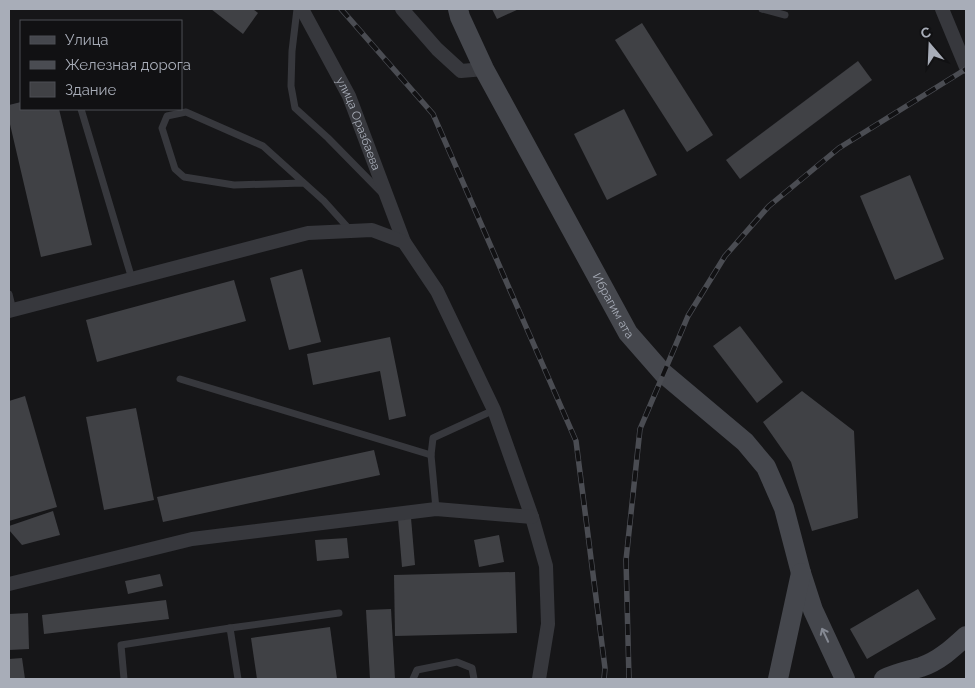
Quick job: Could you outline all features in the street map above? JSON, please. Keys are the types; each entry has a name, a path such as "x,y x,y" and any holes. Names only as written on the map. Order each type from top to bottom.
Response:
{"street":[{"name":"улица Оразбаева","path":"302,9 349,96 404,242 437,291 494,410 532,517 546,566 548,624 539,679"},
{"path":"402,9 437,49 461,70 484,69"},
{"name":"Ибрагим ата","path":"458,9 484,69 628,333 663,373 745,442 766,467 784,508 800,573 813,610 845,679"},
{"path":"942,9 966,66"},
{"path":"11,311 308,233 372,230 404,242"},
{"path":"9,581 192,539 436,509 532,517"},
{"path":"778,679 800,573"},
{"path":"884,679 897,673 923,666 946,654 966,636"}],"lane":[{"path":"298,9 292,51 291,86 295,108 328,138 388,200"},
{"path":"762,9 786,15"},
{"path":"81,110 132,280"},
{"path":"303,183 234,185 184,177 175,169 162,128 167,116 186,112 263,146 324,201 351,231"},
{"path":"9,294 11,311"},
{"path":"180,379 431,455"},
{"path":"436,509 431,455 433,438 494,410"},
{"path":"124,679 121,645 339,613"},
{"path":"230,628 238,679"},
{"path":"413,679 417,670 457,662 472,668 474,679"}],"building":[{"path":"211,9 253,9 258,13 243,34"},
{"path":"492,9 519,9 497,19"},
{"path":"642,23 713,135 687,152 615,40"},
{"path":"858,61 872,80 740,179 726,160"},
{"path":"20,102 20,110 59,110 92,245 41,257 9,120 9,105"},
{"path":"624,109 657,175 607,200 574,134"},
{"path":"910,175 944,259 895,280 860,196"},
{"path":"302,269 321,342 289,350 270,278"},
{"path":"234,280 246,321 97,362 86,320"},
{"path":"740,326 783,382 757,403 713,346"},
{"path":"390,337 406,416 389,420 380,371 313,385 307,354"},
{"path":"802,391 854,431 858,518 812,531 791,462 763,422"},
{"path":"25,396 57,507 9,521 9,401"},
{"path":"136,408 154,500 104,510 86,417"},
{"path":"374,450 380,475 163,522 157,497"},
{"path":"53,511 60,535 22,545 9,530 9,526"},
{"path":"411,518 415,565 402,567 398,519"},
{"path":"499,535 504,562 479,567 474,540"},
{"path":"347,538 349,558 317,561 315,540"},
{"path":"515,572 517,633 395,636 394,575"},
{"path":"160,574 163,586 128,594 125,581"},
{"path":"918,589 936,619 867,659 850,629"},
{"path":"166,600 169,619 44,634 42,615"},
{"path":"391,609 395,679 370,679 366,610"},
{"path":"28,613 29,649 9,650 9,614"},
{"path":"330,627 337,679 257,679 251,638"},
{"path":"22,658 25,679 9,679 9,659"}],"railway":[{"path":"341,9 433,114 576,441 605,668 604,679"},
{"path":"629,679 626,560 640,429 688,316 725,256 769,206 839,148 966,69"}]}
